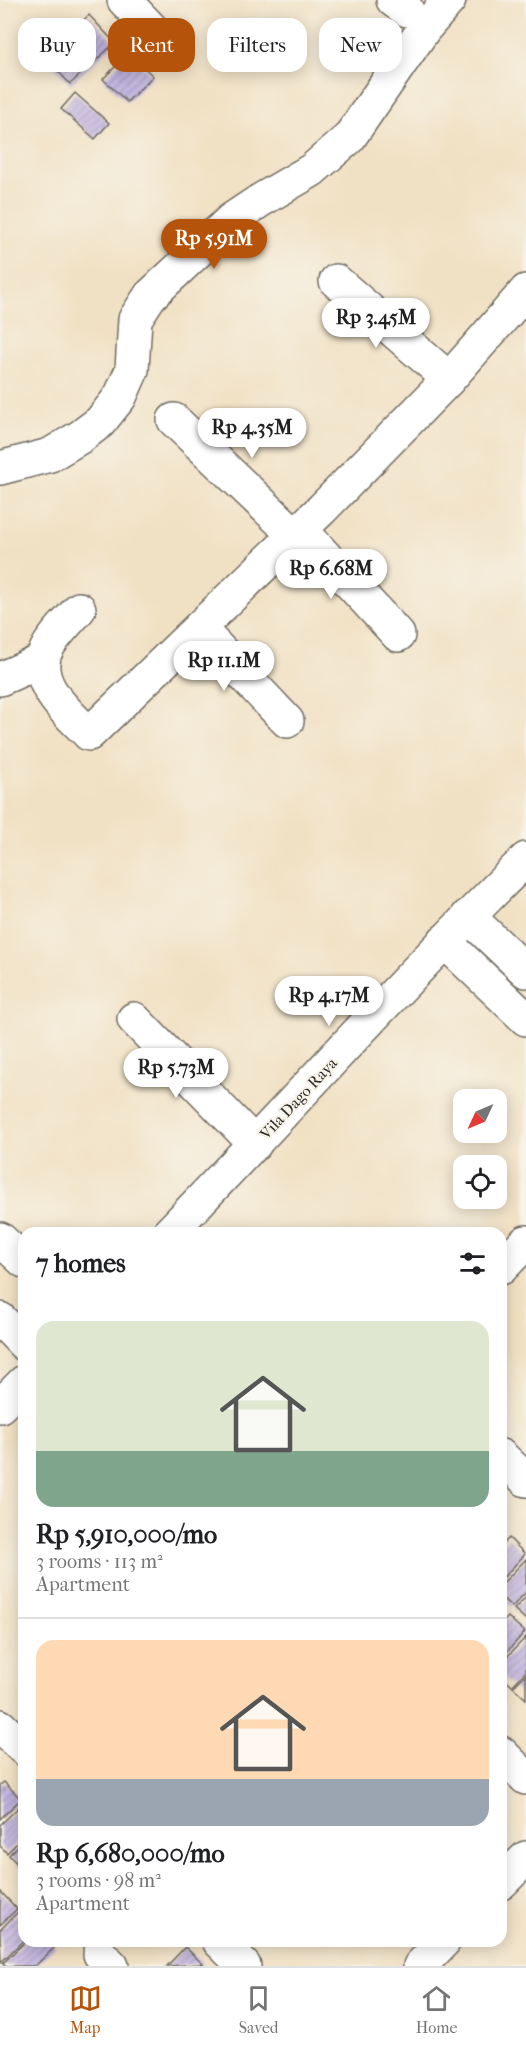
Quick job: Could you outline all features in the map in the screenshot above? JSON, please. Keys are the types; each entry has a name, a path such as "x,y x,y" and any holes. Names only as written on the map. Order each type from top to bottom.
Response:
{"street":[{"path":"124,0 141,18"},
{"path":"3,463 50,456 100,422 120,397 132,370 135,319 150,296 231,220 312,170 348,138 424,29 449,0"},
{"path":"336,281 449,379"},
{"path":"79,609 48,646 43,660 43,675 58,703 89,734 298,532 449,379 526,291"},
{"path":"174,420 298,532 398,635"},
{"path":"199,628 287,721"},
{"path":"0,679 43,660"},
{"name":"Vila Dago Raya","path":"175,1227 444,941 526,859"},
{"path":"468,916 526,971"},
{"path":"444,941 526,1019"},
{"path":"134,1020 255,1144"},
{"path":"0,1239 18,1256"},
{"path":"507,1262 526,1242"},
{"path":"0,1319 18,1338"},
{"path":"0,1406 18,1388"},
{"path":"507,1462 526,1480"},
{"path":"0,1725 18,1743"},
{"path":"507,1759 526,1778"},
{"path":"507,1877 526,1858"},
{"path":"225,1947 244,1966"},
{"path":"420,1966 438,1947"}],"building":[{"path":"96,23 108,35 108,49 96,60"},
{"path":"59,72 83,72 70,84"},
{"path":"110,72 149,72 153,76 127,102 103,79"},
{"path":"75,93 109,123 95,139 61,109"},
{"path":"509,1538 525,1554 507,1574 507,1540"},
{"path":"526,1559 526,1592 512,1607 507,1602 507,1579"},
{"path":"526,1597 526,1620 514,1609"},
{"path":"507,1618 525,1632 507,1652"},
{"path":"526,1637 526,1671 512,1686 507,1681 507,1657"},
{"path":"526,1674 526,1699 513,1687"},
{"path":"4,1782 18,1796 18,1802 0,1819 0,1785"},
{"path":"18,1808 18,1842 7,1853 0,1846 0,1825"},
{"path":"18,1846 18,1865 9,1855"},
{"path":"0,1891 17,1909 0,1925"},
{"path":"18,1912 18,1946 1,1962 0,1930"},
{"path":"20,1947 55,1947 35,1966 6,1966 3,1963"},
{"path":"185,1947 203,1964 167,1966"}]}
